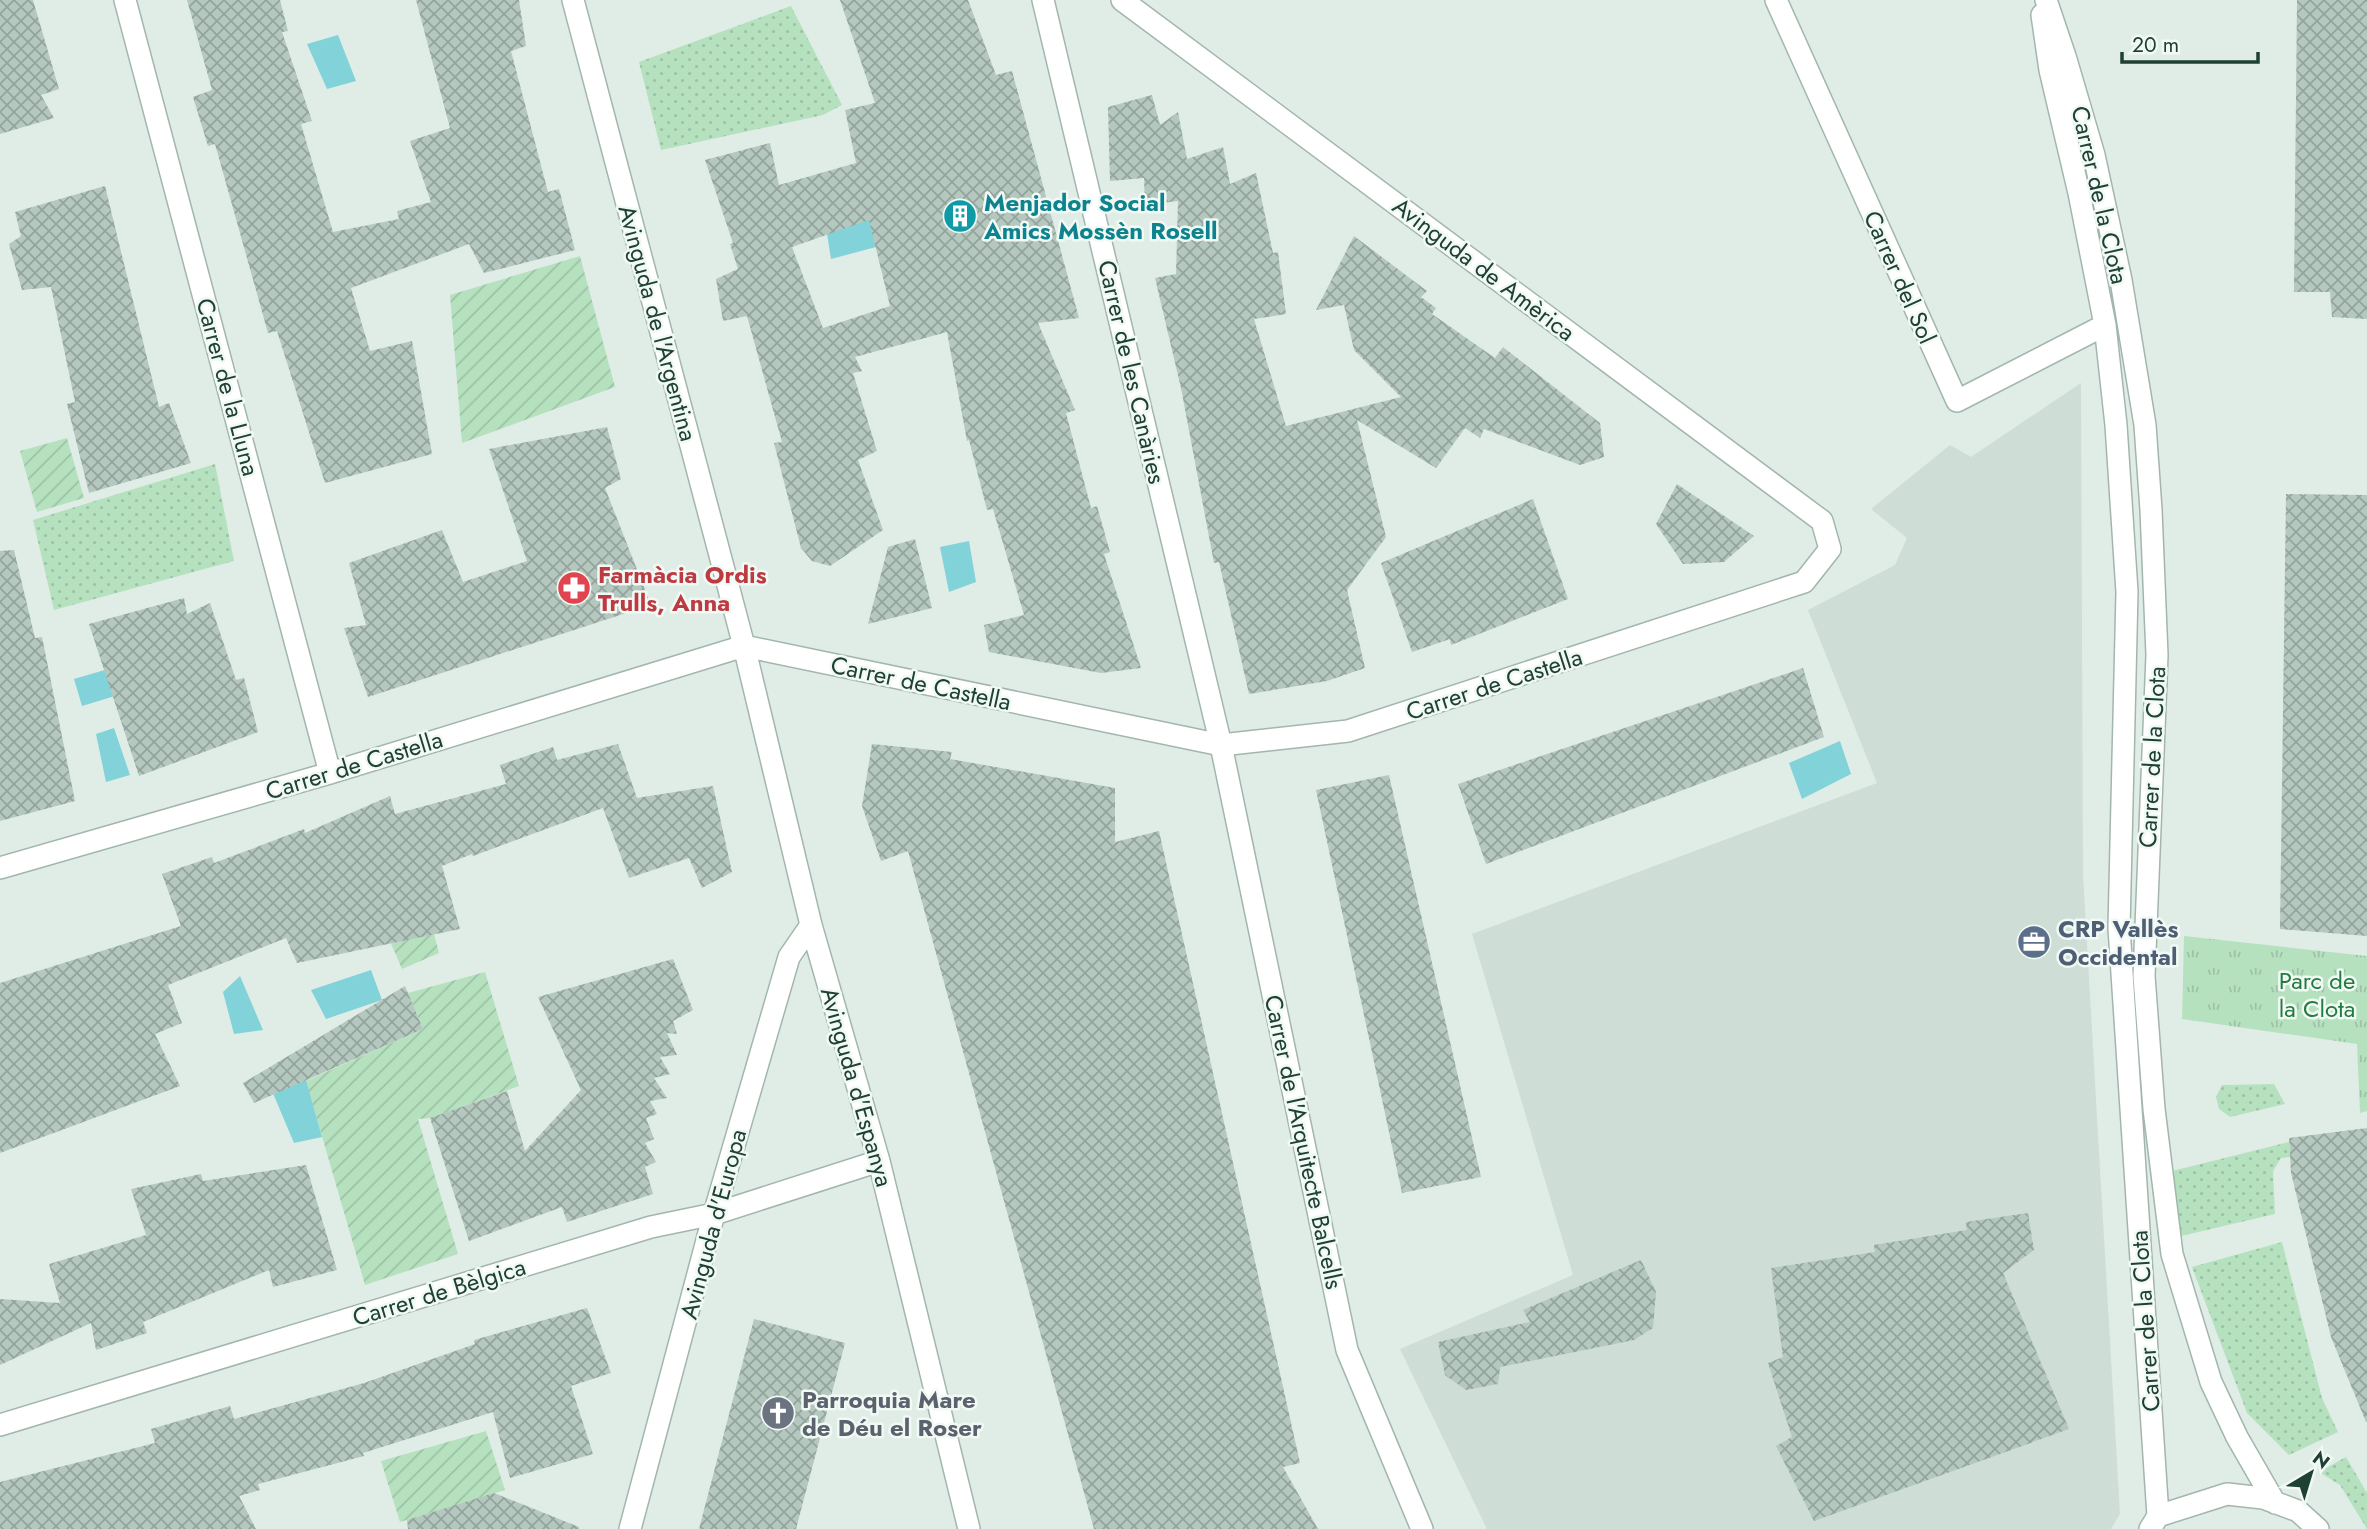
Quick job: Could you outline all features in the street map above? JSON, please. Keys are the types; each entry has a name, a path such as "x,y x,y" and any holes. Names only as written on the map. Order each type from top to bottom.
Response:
{"street":[{"name":"Carrer de la Lluna","path":"125,0 331,773"},
{"name":"Avinguda de l'Argentina","path":"573,0 744,646"},
{"name":"Carrer de les Canàries","path":"1043,0 1221,745"},
{"name":"Avinguda de Amèrica","path":"1122,0 1822,521 1830,549"},
{"name":"Carrer del Sol","path":"1776,0 1957,401 2105,325"},
{"name":"Carrer de la Clota","path":"2039,0 2050,71 2079,193 2105,325 2116,425 2127,592 2119,928 2154,1523"},
{"name":"Carrer de la Clota","path":"2046,0 2094,155 2121,280 2145,425 2157,656 2144,976 2151,1074 2172,1254 2211,1382 2237,1437 2275,1503"},
{"name":"Carrer de Castella","path":"0,868 331,773 744,646 1221,745 1348,731 1804,582 1830,549"},
{"name":"Avinguda d'Espanya","path":"744,646 811,925 879,1161 969,1529"},
{"name":"Carrer de l'Arquitecte Balcells","path":"1221,745 1347,1350 1422,1529"},
{"name":"Avinguda d'Europa","path":"630,1529 714,1214 789,957 811,925"},
{"path":"2128,1075 2151,1074"},
{"path":"2133,1139 2158,1140"},
{"name":"Carrer de Bèlgica","path":"0,1425 651,1227 714,1214 879,1161"},
{"path":"2154,1523 2227,1494 2263,1498 2298,1511 2318,1529"}],"shaded area":[{"path":"2081,383 2083,875 2120,1514 2111,1529 1487,1529 1400,1349 1573,1275 1472,934 1877,783 1808,610 1895,565 1907,538 1871,509 1950,445 1971,457"}],"green space":[{"path":"791,6 842,105 823,115 661,150 639,62"},
{"path":"580,256 615,387 462,443 450,295"},
{"path":"67,438 84,498 37,512 20,451"},
{"path":"215,464 234,561 54,610 33,520"},
{"path":"428,911 439,953 402,969 383,925"},
{"name":"Parc de la Clota","path":"2184,936 2367,956 2367,1111 2360,1113 2357,1044 2182,1019"},
{"path":"485,972 519,1086 431,1118 418,1119 458,1254 365,1285 306,1081 423,1029 408,993"},
{"path":"2274,1084 2285,1104 2230,1117 2219,1109 2216,1097 2222,1085"},
{"path":"2289,1142 2290,1157 2281,1158 2273,1171 2275,1214 2181,1236 2172,1171"},
{"path":"2282,1242 2322,1398 2338,1432 2289,1455 2247,1413 2192,1267"},
{"path":"486,1431 505,1490 400,1522 381,1461"},
{"path":"2346,1457 2367,1493 2367,1529 2340,1485 2319,1472"}],"water":[{"path":"338,35 356,81 327,89 307,44"},
{"path":"870,219 876,247 831,259 827,234"},
{"path":"969,541 976,582 949,592 940,547"},
{"path":"132,662 138,689 82,706 74,679"},
{"path":"114,728 130,775 106,782 96,734"},
{"path":"1840,741 1851,774 1802,799 1789,763"},
{"path":"371,970 382,1000 326,1019 311,990"},
{"path":"240,976 263,1030 234,1034 223,992"},
{"path":"301,1062 322,1137 294,1143 269,1084"}],"building":[{"path":"0,0 33,0 59,89 41,95 54,118 0,134"},
{"path":"187,0 280,0 288,31 282,32 312,121 301,124 333,232 399,219 397,211 431,202 410,141 450,128 416,0 519,0 526,46 511,51 548,192 559,189 575,250 484,273 469,244 351,288 370,351 412,341 432,454 325,483 277,331 268,333 215,144 208,146 193,97 212,90"},
{"path":"840,0 968,0 996,75 1012,71 1079,318 1038,323 1075,410 1066,413 1091,508 1097,506 1110,552 1104,554 1141,668 1101,673 989,652 984,625 1024,615 993,509 987,510 969,440 967,441 947,332 855,357 862,371 853,373 877,451 858,460 883,530 830,566 812,561 801,548 774,443 782,442 747,316 723,321 716,279 738,269 730,244 733,243 705,160 770,143 779,185 856,163 845,110 875,103","holes":["869,220 890,306 823,328 792,247"]},
{"path":"2297,0 2367,0 2367,319 2332,317 2330,292 2294,292"},
{"path":"1152,95 1160,125 1178,112 1187,159 1223,147 1230,184 1256,173 1273,253 1278,252 1286,314 1254,319 1286,426 1401,397 1354,350 1344,305 1316,310 1354,236 1427,291 1421,297 1436,308 1432,314 1495,358 1503,347 1600,423 1604,457 1580,465 1484,429 1480,438 1465,428 1436,468 1357,420 1386,537 1347,590 1365,668 1327,681 1249,694 1219,562 1214,563 1181,388 1155,278 1176,274 1178,201 1145,205 1144,178 1110,181 1108,107"},
{"path":"105,186 159,407 169,403 191,463 89,493 67,404 75,402 51,287 22,290 9,244 21,236 15,212"},
{"path":"607,427 621,479 605,488 651,605 368,697 344,628 366,625 349,563 442,530 463,582 527,561 489,449"},
{"path":"1677,484 1754,536 1724,562 1683,564 1656,524"},
{"path":"2286,494 2367,495 2367,936 2280,929"},
{"path":"1533,499 1568,599 1451,645 1450,639 1412,652 1381,563"},
{"path":"915,539 932,608 868,624 888,547"},
{"path":"14,550 35,638 42,637 75,801 0,821 0,551"},
{"path":"184,598 187,614 210,603 236,680 244,678 258,732 139,776 89,624"},
{"path":"1803,668 1824,737 1486,864 1458,784"},
{"path":"618,744 637,798 713,786 732,872 702,888 689,858 629,878 603,808 473,856 472,854 442,866 460,929 297,963 286,938 168,985 182,1023 155,1034 180,1086 0,1153 0,983 181,926 162,874 212,857 214,863 304,829 305,833 390,796 395,814 506,784 500,765 553,747 557,760"},
{"path":"872,744 952,752 950,759 1115,788 1115,842 1159,831 1300,1463 1283,1467 1318,1529 1094,1529 908,851 881,861 862,806"},
{"path":"1389,775 1481,1177 1402,1193 1316,790"},
{"path":"673,959 693,1010 673,1021 677,1034 667,1033 677,1055 660,1057 670,1074 654,1078 667,1098 650,1101 657,1114 646,1118 654,1139 645,1143 656,1162 645,1167 653,1194 567,1222 562,1207 469,1241 430,1118 507,1091 525,1151 581,1090 538,997"},
{"path":"405,986 423,1029 254,1103 243,1083"},
{"path":"2367,1128 2366,1422 2331,1337 2291,1173 2289,1138"},
{"path":"306,1165 337,1270 273,1287 269,1270 143,1322 147,1333 96,1350 91,1323 0,1365 0,1299 60,1303 49,1264 146,1235 131,1189 201,1174 203,1181"},
{"path":"2028,1213 2034,1250 2003,1273 2069,1429 1814,1521 1776,1446 1792,1437 1768,1363 1783,1357 1771,1268 1875,1252 1874,1245 1967,1230 1966,1222"},
{"path":"1641,1260 1656,1292 1653,1328 1634,1340 1500,1367 1498,1384 1466,1390 1445,1375 1438,1342 1530,1322 1523,1310"},
{"path":"587,1308 611,1373 571,1386 593,1454 510,1478 493,1412 363,1453 364,1456 258,1484 260,1490 239,1496 256,1529 0,1529 0,1482 155,1443 151,1429 230,1406 234,1419 364,1383 475,1344 474,1340"},
{"name":"Parroquia Mare de Déu el Roser","path":"754,1319 845,1343 796,1529 699,1529"},
{"path":"494,1493 579,1529 408,1529 407,1520"}],"place":[{"name":"Menjador Social Amics Mossèn Rosell","path":"960,216"},
{"name":"Farmàcia Ordis Trulls, Anna","path":"574,588"},
{"name":"CRP Vallès Occidental","path":"2034,942"},
{"name":"Parroquia Mare de Déu el Roser","path":"778,1413"}]}
